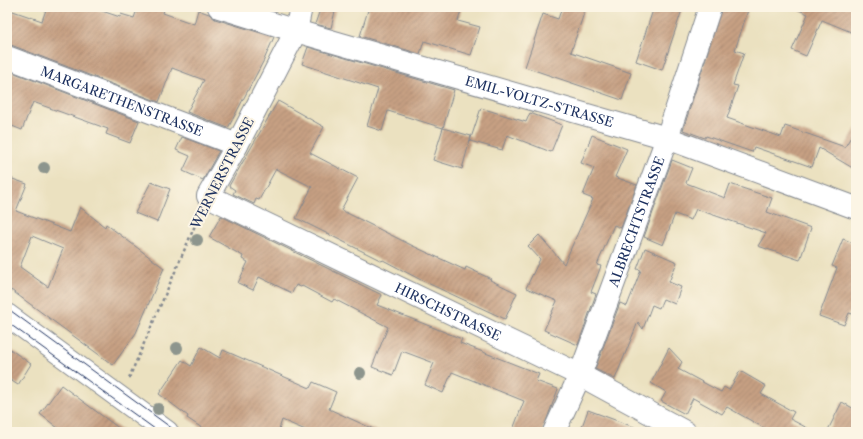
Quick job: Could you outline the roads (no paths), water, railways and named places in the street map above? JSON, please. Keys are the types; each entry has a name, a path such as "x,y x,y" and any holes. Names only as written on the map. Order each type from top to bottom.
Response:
{"street":[{"name":"EMIL-VOLTZ-STRASSE","path":"219,7 296,31 667,138 856,208"},
{"name":"WERNERSTRASSE","path":"208,196 296,31 302,7"},
{"name":"ALBRECHTSTRASSE","path":"554,432 580,375 667,138 710,7"},
{"name":"MARGARETHENSTRASSE","path":"7,57 237,144"},
{"name":"HIRSCHSTRASSE","path":"208,196 580,375 685,432"},
{"path":"7,315 167,432"}],"tram line":[{"path":"7,308 177,432"},
{"path":"7,322 159,432"}]}
